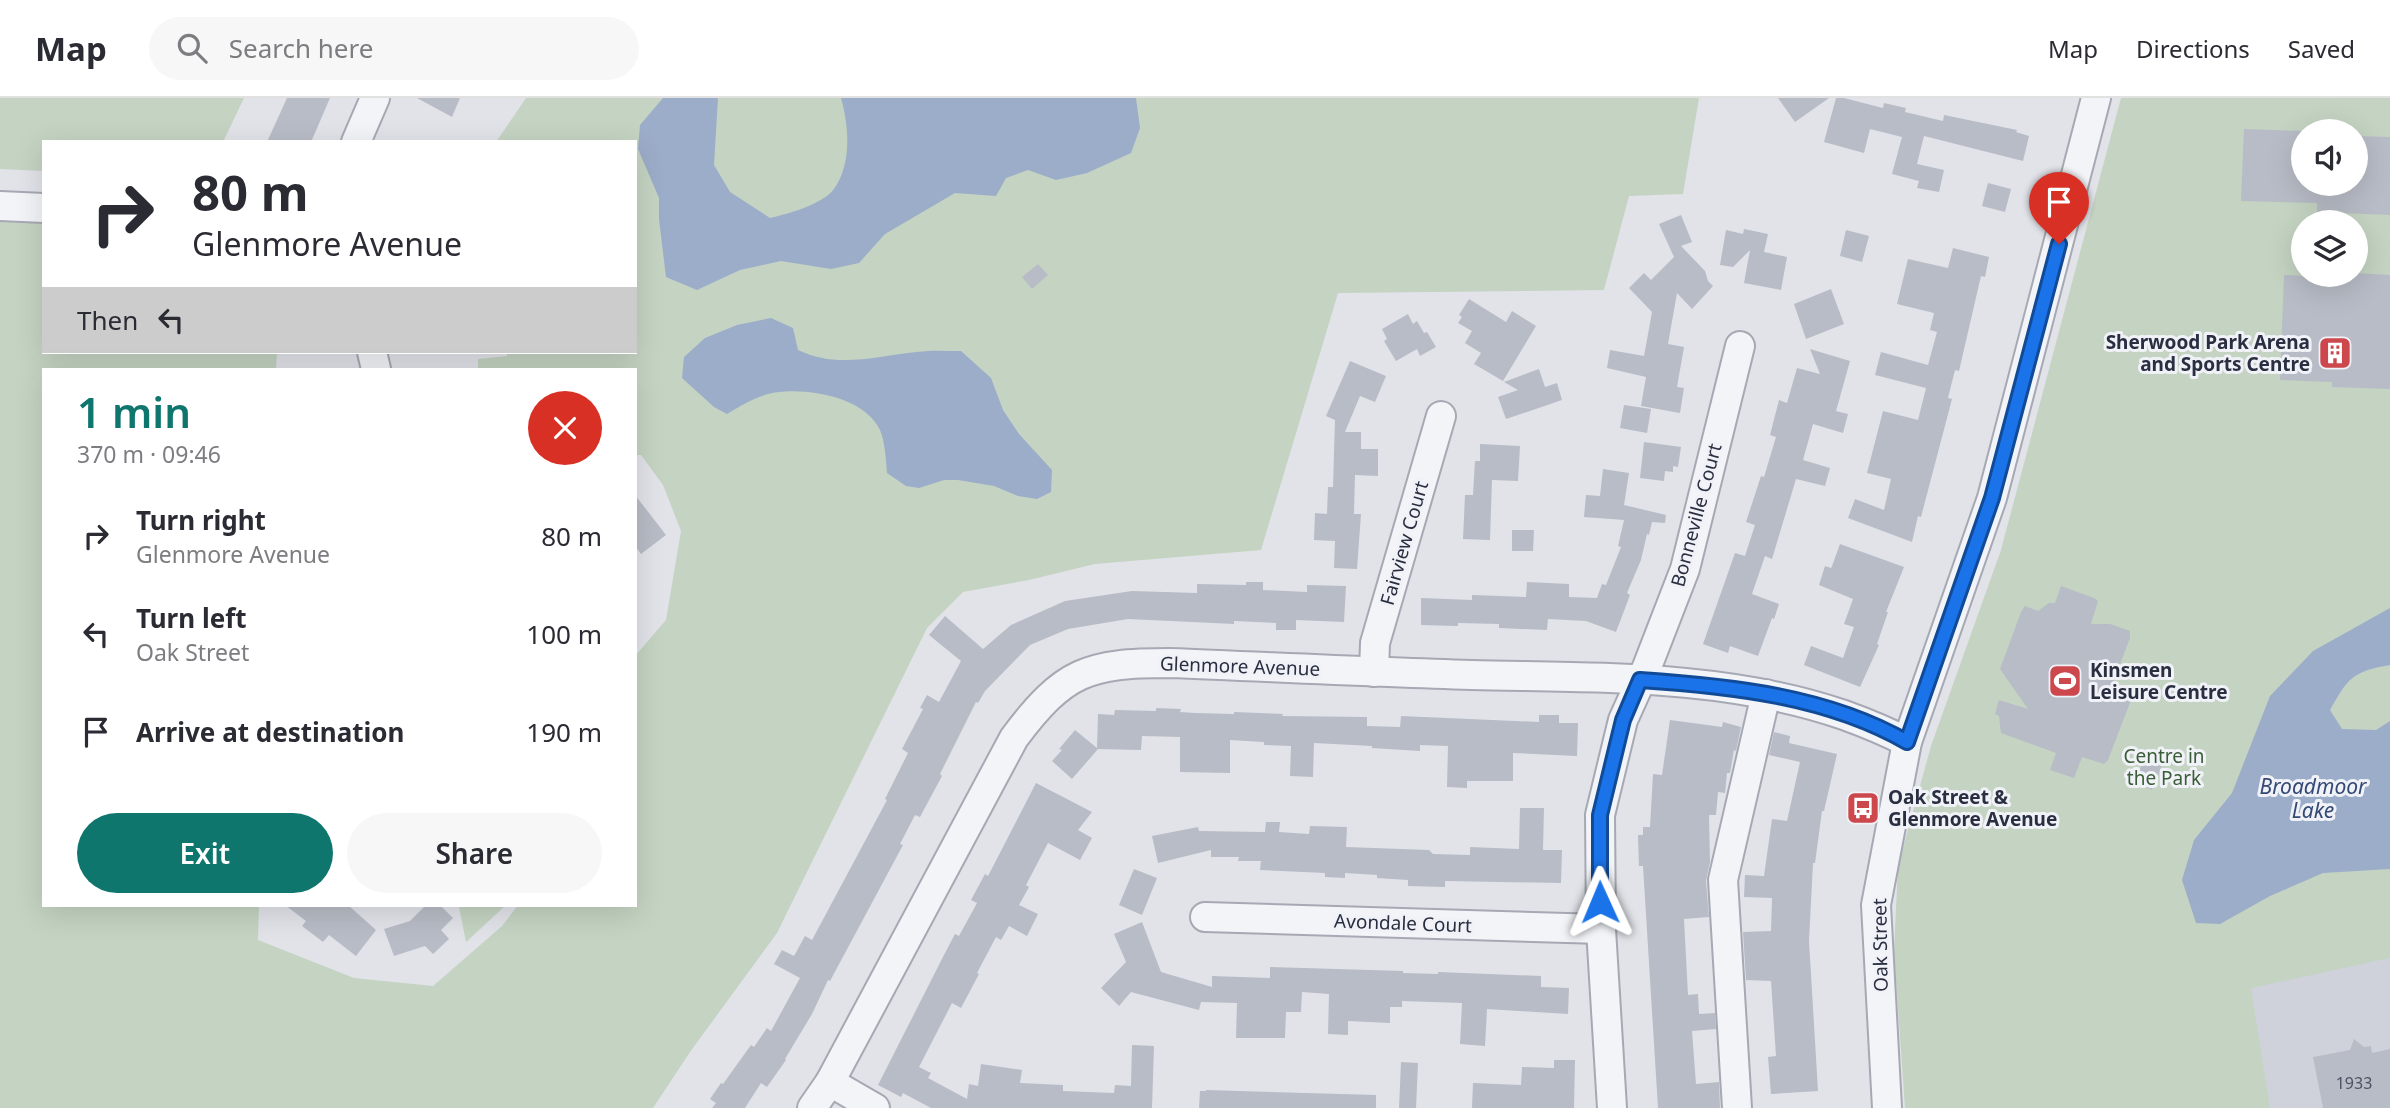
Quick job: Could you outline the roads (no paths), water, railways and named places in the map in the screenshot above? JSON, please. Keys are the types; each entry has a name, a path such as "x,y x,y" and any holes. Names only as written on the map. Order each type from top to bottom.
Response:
{"street":[{"path":"357,140 376,98"},
{"name":"Oak Street","path":"1887,1108 1877,905 1907,742 1992,498 2091,99"},
{"path":"0,190 42,191"},
{"path":"0,206 42,208"},
{"name":"Bonneville Court","path":"1612,1108 1601,929 1600,815 1623,720 1685,569 1740,346"},
{"name":"Fairview Court","path":"1374,671 1376,643 1441,416"},
{"name":"Glenmore Avenue","path":"812,1108 830,1082 1014,738 1036,709 1059,687 1088,671 1126,663 1170,663 1699,684 1766,694 1816,706 1886,731 1907,742"},
{"path":"1737,1108 1723,880 1766,694"},
{"name":"Avondale Court","path":"1205,918 1601,929"},
{"path":"830,1082 875,1108"}],"water":[{"path":"663,98 718,98 714,165 730,192 770,218 814,204 829,194 840,179 847,145 841,98 1136,98 1140,128 1131,153 1087,173 1056,180 1028,170 1006,178 996,196 955,193 885,234 859,263 831,269 781,261 740,270 697,290 666,277 659,198 638,149 640,125"},
{"path":"771,318 793,328 798,350 827,359 857,360 922,351 961,351 991,378 1003,410 1019,434 1052,470 1051,492 1037,499 1018,496 994,486 958,480 944,480 919,488 906,486 887,473 882,435 872,418 847,402 816,393 785,391 760,396 727,414 714,407 682,378 684,357 705,338 737,325"},
{"name":"Broadmoor Lake","path":"2390,608 2390,665 2368,670 2353,678 2330,710 2342,729 2376,730 2390,721 2390,869 2323,873 2270,896 2220,924 2196,923 2182,880 2194,840 2232,793 2270,696 2313,651"}],"place":[{"name":"Sherwood Park Arena and Sports Centre","path":"2335,353"},
{"name":"Kinsmen Leisure Centre","path":"2065,681"},
{"name":"Oak Street & Glenmore Avenue","path":"1863,808"}],"park label":[{"name":"Centre in the Park","path":"2164,767"}]}
